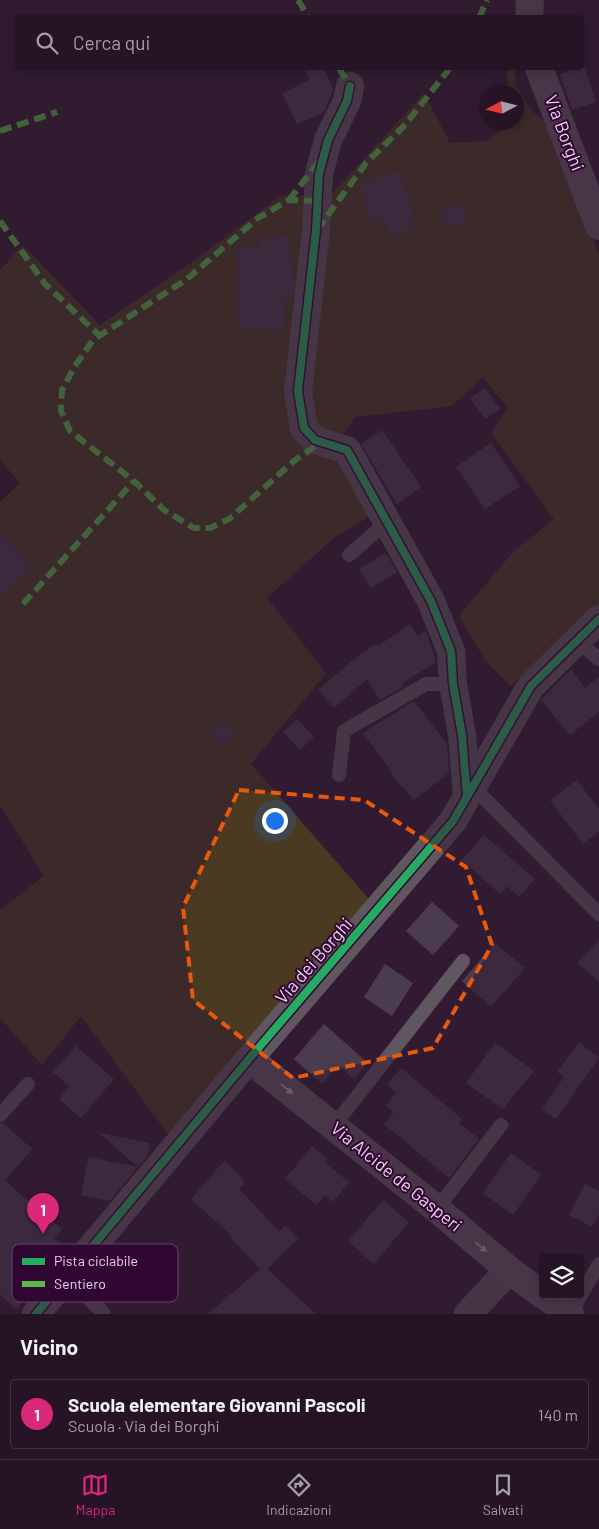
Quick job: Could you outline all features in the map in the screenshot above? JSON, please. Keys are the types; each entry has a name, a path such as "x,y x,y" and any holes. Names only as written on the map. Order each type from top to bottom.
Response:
{"street":[{"path":"529,15 530,0"},
{"name":"Via Borghi","path":"541,70 599,226"},
{"path":"350,86 347,101 328,140 319,174 316,230 298,391 304,428 315,440 347,450 432,601 451,651 453,684 470,791"},
{"name":"Via dei Borghi","path":"94,1244 249,1059 454,821 530,686 599,619"},
{"name":"Via Alcide de Gasperi","path":"249,1059 437,1209 509,1270 539,1292"},
{"path":"468,1314 509,1270"},
{"name":"Via Alcide de Gasperi","path":"549,1299 570,1314"},
{"name":"Via dei Borghi","path":"36,1314 46,1302"}],"lane":[{"path":"349,554 387,522"},
{"path":"576,641 599,659"},
{"path":"338,775 344,731 426,684 453,684"},
{"path":"470,791 599,914"},
{"path":"333,1127 463,960"},
{"path":"0,1115 28,1084"},
{"path":"437,1209 501,1125"},
{"path":"570,1314 599,1264"},
{"path":"92,1302 104,1314"}],"highlighted area":[{"path":"239,790 364,800 466,867 492,945 433,1048 293,1078 193,1000 183,907"}],"shaded area":[{"path":"507,70 515,70 516,85 507,85"},
{"path":"424,93 450,143 487,141 500,130 524,130 524,98 533,112 551,126 599,255 599,607 511,686 485,660 459,616 513,552 554,519 491,433 508,408 483,377 452,406 355,417 330,454 344,459 375,513 335,537 267,598 326,673 251,764 370,900 170,1137 81,1016 42,1065 0,1018 0,910 44,876 0,805 0,502 20,483 0,460 0,270 23,245 100,325 192,262 281,196 330,196"}],"building":[{"path":"584,66 596,102 572,110 560,74 572,70 584,70"},
{"path":"305,70 325,70 333,89 324,112 297,124 282,93 310,80"},
{"path":"399,171 416,227 390,235 386,221 372,225 359,183"},
{"path":"462,204 466,222 444,227 440,210"},
{"path":"288,236 293,280 295,280 293,299 283,299 284,329 239,330 237,249 259,248 258,239"},
{"path":"485,388 500,409 485,419 470,398"},
{"path":"382,430 421,487 397,504 361,444"},
{"path":"491,443 520,486 485,509 456,467"},
{"path":"0,533 32,566 0,598"},
{"path":"386,553 397,572 371,588 359,569"},
{"path":"410,624 418,636 426,631 436,662 401,684 404,687 380,700 367,679 334,708 318,690 359,655 376,644 378,646"},
{"path":"571,669 585,688 599,677 599,712 570,735 541,700"},
{"path":"414,701 447,744 449,773 414,800 391,774 393,773 363,733"},
{"path":"297,719 314,737 300,750 283,732"},
{"path":"221,720 235,731 224,745 210,734"},
{"path":"577,780 599,809 599,831 583,844 550,800"},
{"path":"484,835 535,879 519,897 507,886 500,894 462,860"},
{"path":"432,902 459,926 433,955 406,931"},
{"path":"599,940 599,982 577,963"},
{"path":"495,943 525,968 491,1007 462,981"},
{"path":"385,964 413,983 392,1016 364,997"},
{"path":"324,1024 368,1063 354,1079 338,1065 322,1084 294,1059"},
{"path":"579,1042 599,1058 556,1119 542,1109 564,1077 557,1072"},
{"path":"495,1043 534,1071 503,1109 466,1083"},
{"path":"76,1046 114,1079 81,1118 59,1099 69,1086 53,1072"},
{"path":"401,1068 462,1119 459,1123 479,1139 449,1178 384,1124 394,1112 386,1106 396,1093 387,1085"},
{"path":"3,1123 32,1149 5,1181 62,1229 54,1238 61,1244 12,1244 12,1302 22,1302 16,1309 0,1294 0,1124"},
{"path":"99,1133 150,1143 147,1157 138,1167"},
{"path":"312,1146 328,1159 325,1163 349,1182 333,1202 325,1195 316,1205 285,1179"},
{"path":"511,1153 541,1175 513,1215 483,1193"},
{"path":"89,1157 138,1167 110,1201 81,1195"},
{"path":"225,1160 245,1182 239,1189 279,1231 285,1225 298,1239 267,1269 316,1314 208,1314 260,1269 229,1236 231,1235 191,1199"},
{"path":"585,1184 599,1191 599,1214 592,1227 569,1215"},
{"path":"383,1200 409,1222 374,1264 348,1241"}],"marked path":[{"path":"298,0 307,15"},
{"path":"480,15 487,0"},
{"path":"340,70 350,86"},
{"path":"317,230 366,163 404,126 448,70"},
{"path":"0,131 57,112"},
{"path":"289,200 321,159"},
{"path":"316,201 289,200 258,218 187,279 93,340 75,366 62,390 61,411 70,431 134,481 164,510 194,528 210,528 229,519 294,461 321,442"},
{"path":"0,221 45,284 100,336"},
{"path":"23,604 134,481"}],"cycle path":[{"path":"350,86 347,101 328,140 319,174 316,230 298,391 304,428 315,440 347,450 431,601 451,651 453,684 462,735 467,796"},
{"path":"94,1244 249,1059 453,821 531,686 599,619"},
{"path":"36,1314 46,1302"}],"place":[{"name":"Scuola elementare Giovanni Pascoli","path":"43,1234"}]}
